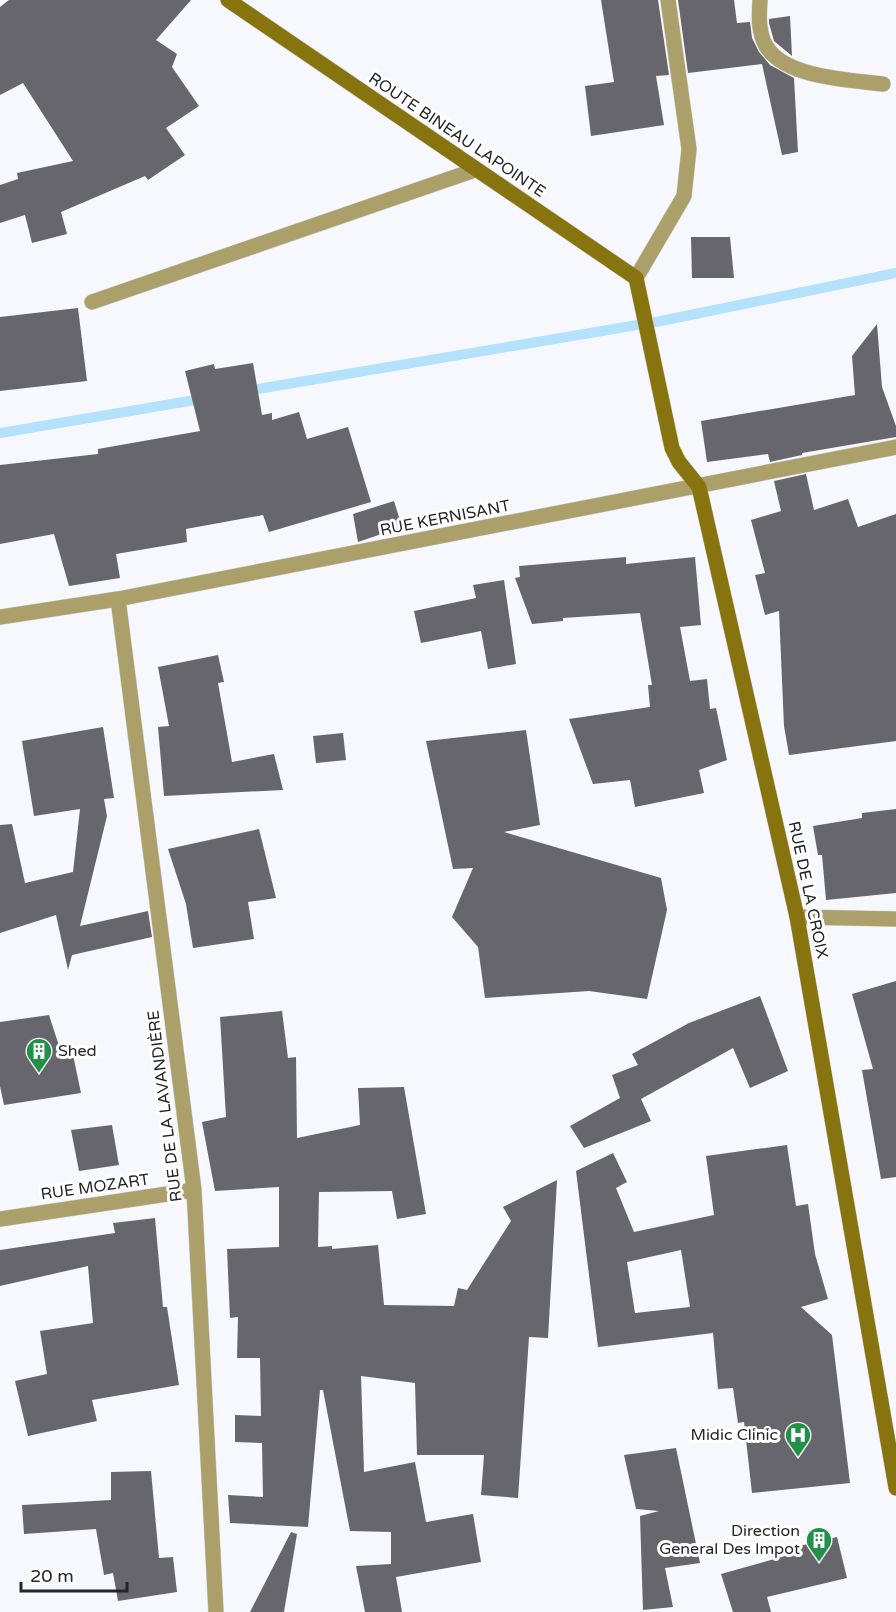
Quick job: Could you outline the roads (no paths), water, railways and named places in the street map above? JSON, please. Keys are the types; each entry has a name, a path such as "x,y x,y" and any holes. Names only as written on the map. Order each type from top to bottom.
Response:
{"street":[{"name":"ROUTE BINEAU LAPOINTE","path":"228,0 636,278"},
{"path":"636,278 684,196 689,149 668,0"},
{"path":"760,0 759,27 766,47 780,59 812,76 883,84"},
{"path":"92,302 475,170"},
{"name":"RUE DE LA CROIX","path":"636,278 672,448 679,462 699,487 797,917 896,1488"},
{"name":"RUE KERNISANT","path":"0,617 118,599 896,447"},
{"name":"RUE DE LA LAVANDIÈRE","path":"118,599 194,1190 216,1612"},
{"path":"797,917 896,919"},
{"name":"RUE MOZART","path":"0,1219 194,1190"}],"waterway":[{"path":"246,391 661,321 896,273"},
{"path":"0,433 207,398"}],"place":[{"name":"Shed","path":"39,1074"},
{"name":"Midic Clinic","path":"798,1458"},
{"name":"Direction General Des Impot","path":"819,1563"}]}
